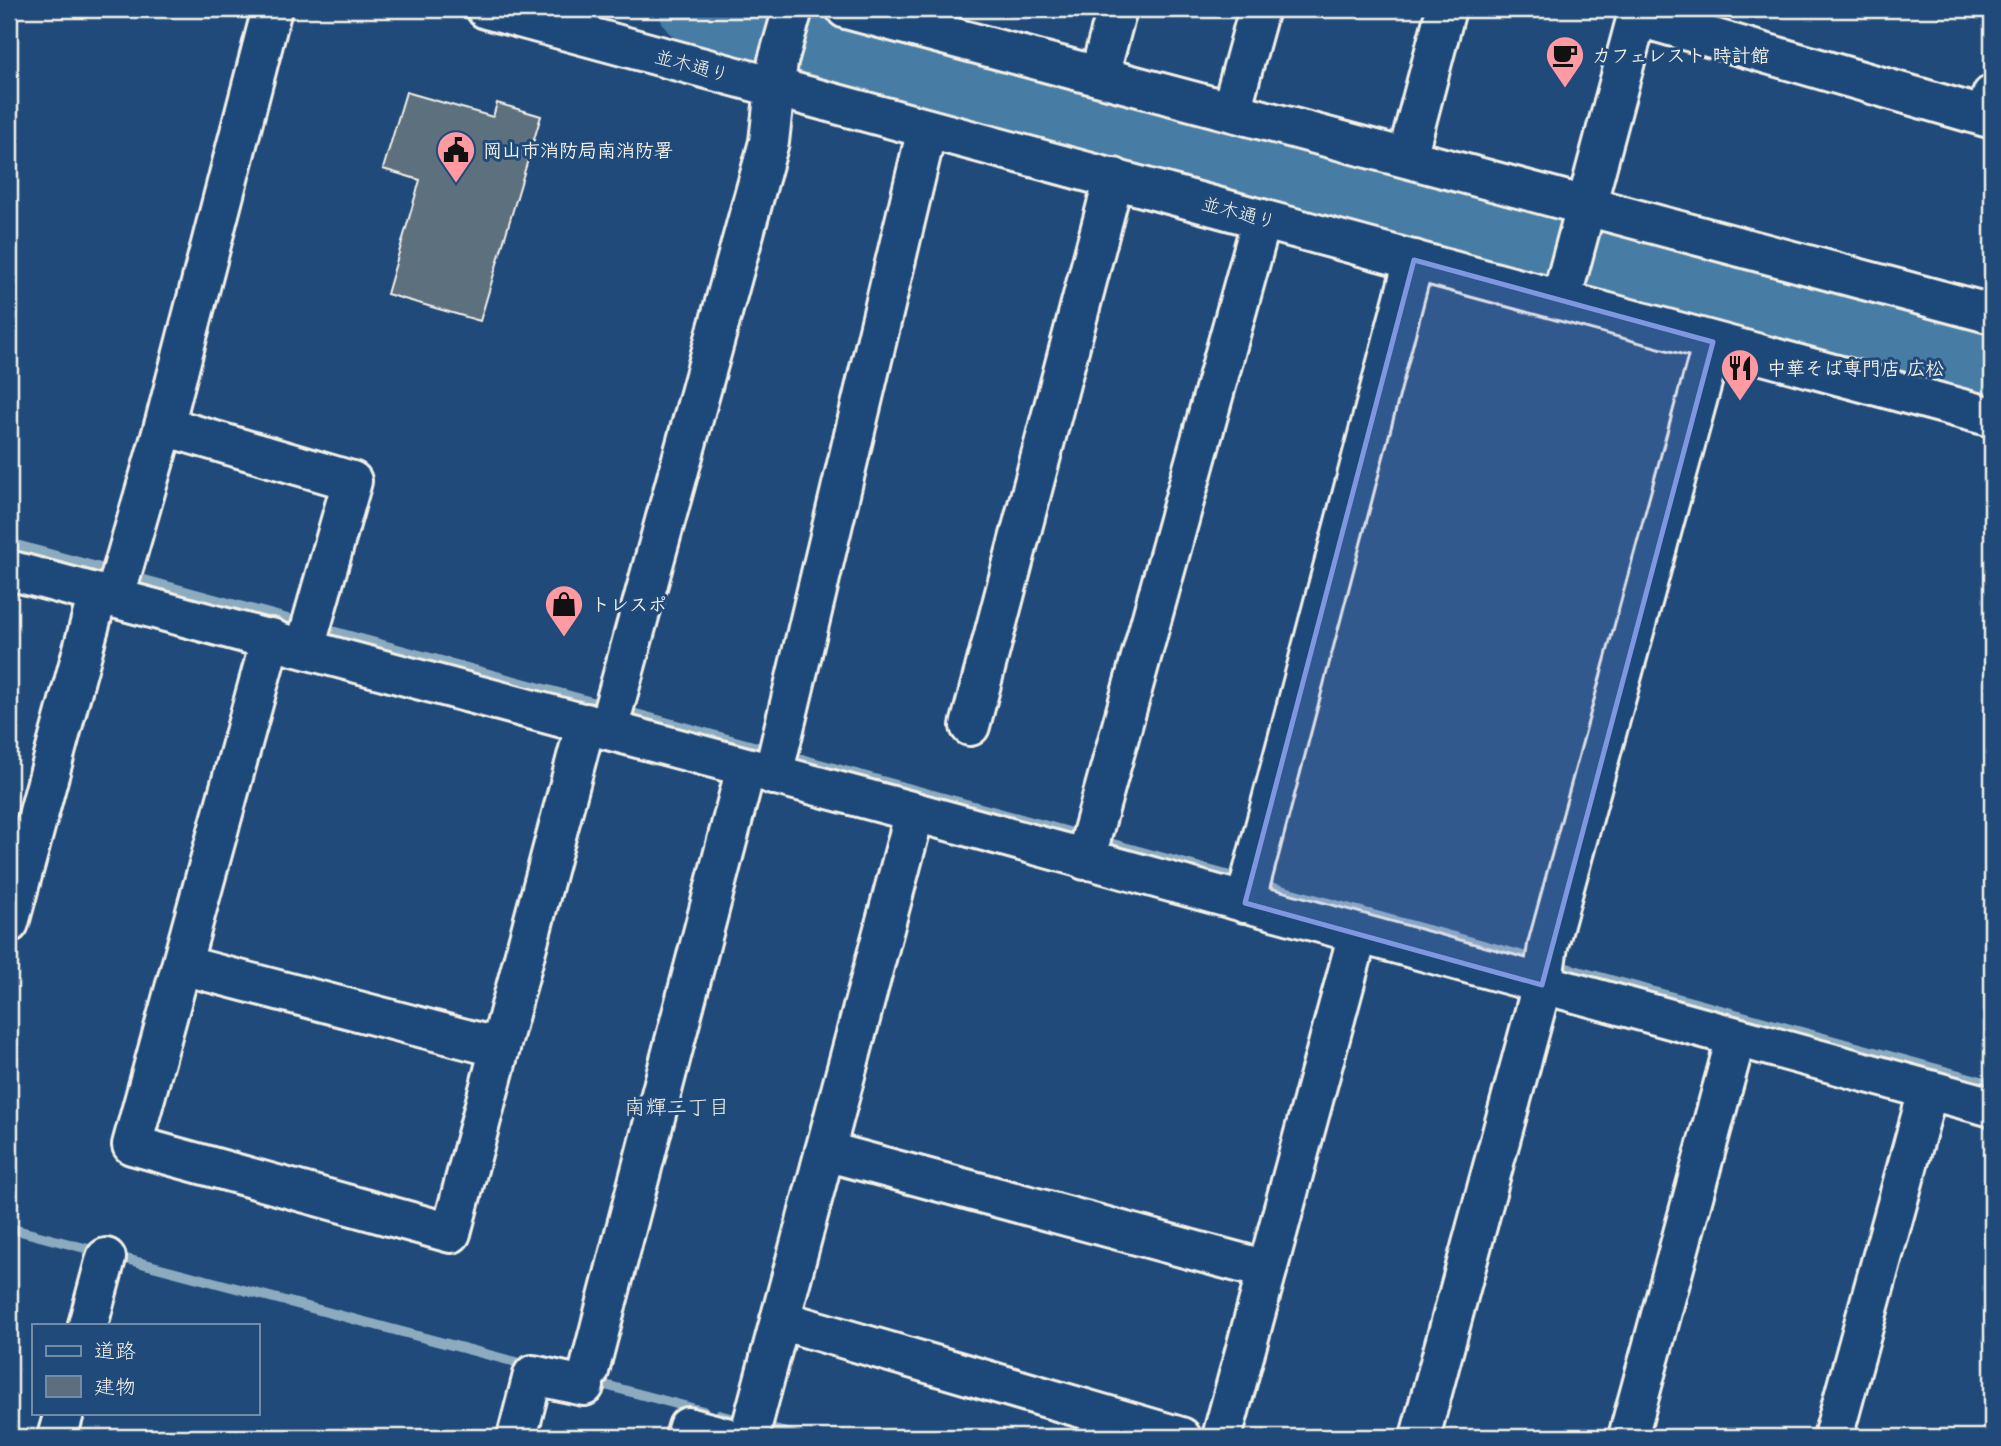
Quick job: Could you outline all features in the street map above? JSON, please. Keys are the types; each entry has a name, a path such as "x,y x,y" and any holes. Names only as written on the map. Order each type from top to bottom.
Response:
{"street":[{"path":"9,923 164,426 271,9"},
{"name":"並木通り","path":"486,9 776,74 927,129 1414,260 1565,287 1713,342 1992,417"},
{"path":"164,426 352,481 182,965 132,1145 450,1233 499,1048 605,716 769,142 776,74 793,9"},
{"path":"846,9 959,23 1099,76 1407,157 1583,213 1992,314"},
{"path":"1099,76 1118,9"},
{"path":"1231,111 1259,9"},
{"path":"1407,157 1446,9"},
{"path":"1565,287 1637,13 1986,117 1992,95"},
{"path":"517,1437 533,1375 586,1379 769,762 927,129"},
{"path":"970,726 1114,178"},
{"path":"1089,845 1262,219"},
{"path":"1249,887 1414,260"},
{"path":"1420,1437 1713,342"},
{"path":"9,570 114,584 769,762 915,812 1089,845 1249,887 1358,933 1544,967 1735,1038 1992,1107"},
{"path":"685,1437 688,1427 745,1430 780,1320 915,812"},
{"path":"1222,1437 1358,933"},
{"path":"182,965 499,1048"},
{"path":"1628,1437 1735,1038"},
{"path":"1833,1437 1928,1091"},
{"path":"825,1151 1267,1270"},
{"path":"88,1324 106,1258"},
{"path":"780,1320 1181,1437"},
{"path":"57,1437 64,1414"}],"highlighted area":[{"path":"1414,260 1713,342 1542,985 1245,903"}],"building":[{"path":"406,92 493,117 497,103 541,116 480,321 387,294 420,180 383,169"}],"waterway":[{"path":"692,9 1992,360"},
{"path":"9,543 1992,1084"},
{"path":"9,1228 531,1366"},
{"path":"590,1381 703,1411"},
{"path":"719,1415 801,1437"}],"place":[{"name":"カフェレスト 時計館","path":"1565,89"},
{"name":"岡山市消防局南消防署","path":"456,184"},
{"name":"中華そば専門店 広松","path":"1740,402"},
{"name":"トレスポ","path":"564,638"}],"district":[{"name":"南輝二丁目","path":"677,1107"}]}
